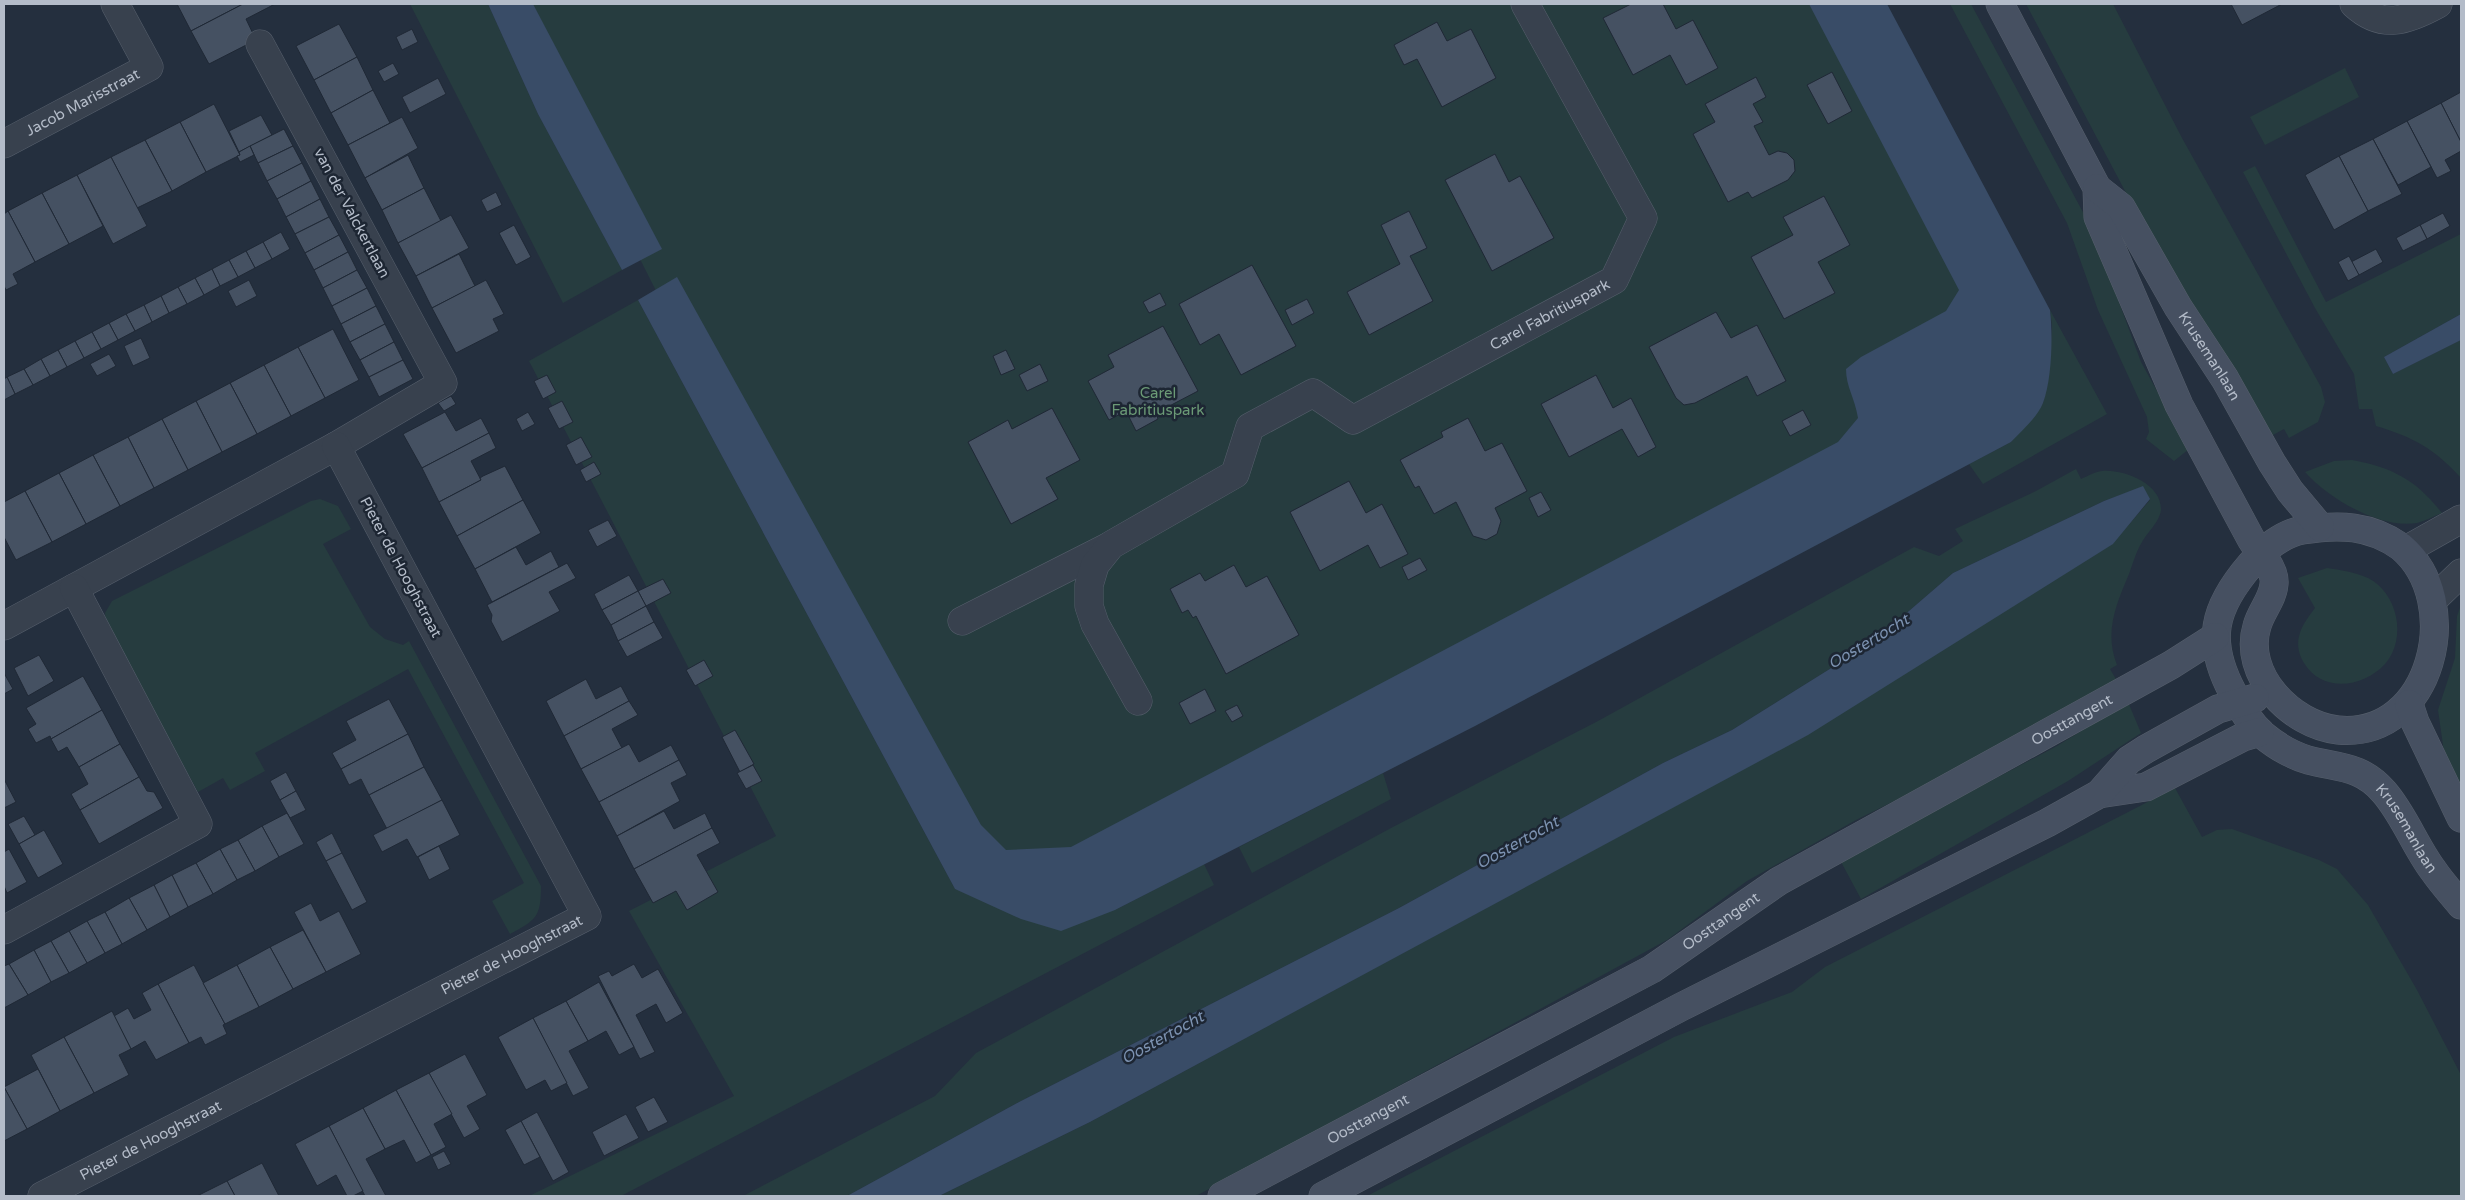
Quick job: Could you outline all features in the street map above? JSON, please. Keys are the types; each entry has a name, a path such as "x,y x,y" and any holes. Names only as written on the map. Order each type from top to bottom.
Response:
{"main road":[{"name":"Krusemanlaan","path":"2000,4 2097,188 2121,207 2178,307 2225,379 2272,463 2290,491 2320,527"},
{"name":"Krusemanlaan","path":"2097,188 2098,218 2165,375 2260,554 2273,573 2274,583 2257,625 2253,649 2258,669 2273,692 2291,711 2313,724 2338,730 2364,728 2380,722 2409,704 2424,686 2434,666 2441,643 2441,620 2437,596 2419,564 2406,550 2387,537 2365,529 2342,526 2297,531 2260,554 2242,574 2219,616 2216,637 2218,661 2238,703 2260,732 2277,745 2306,759 2344,766 2366,777 2384,792 2432,870 2461,906"},
{"name":"Oosttangent","path":"1222,1196 1652,969 1779,880 2171,665 2216,637"},
{"path":"1323,1196 1681,1007 2047,823 2099,794 2129,760 2218,709 2273,692"},
{"path":"2409,704 2415,722 2461,818"},
{"path":"2099,794 2146,787 2243,737 2260,732"}],"street":[{"name":"Jacob Marisstraat","path":"4,144 149,67 115,4"},
{"name":"Carel Fabritiuspark","path":"962,621 1111,545 1235,474 1250,427 1313,392 1353,420 1614,280 1643,218 1525,4"},
{"path":"2354,4 2363,12 2381,20 2414,17 2438,4"},
{"name":"van der Valckertlaan","path":"260,44 443,383 336,446"},
{"path":"4,626 336,446"},
{"name":"Pieter de Hooghstraat","path":"42,1196 587,916 336,446"},
{"path":"2406,550 2461,519"},
{"name":"Carel Fabritiuspark","path":"1111,545 1095,564 1089,585 1089,606 1095,624 1138,701"},
{"path":"2437,596 2461,573"},
{"path":"4,930 198,824 74,588"}],"green space":[{"path":"410,4 488,4 538,114 622,270 563,303"},
{"name":"Carel Fabritiuspark","path":"511,4 1849,4 2037,342 1115,910 1204,864 1214,885 621,1196 529,1196 734,1096 629,911 776,836 529,361 638,300 955,889 959,890"},
{"path":"1950,4 1971,4 2092,229 2141,362 2189,449 2174,461 2146,439 2149,432 2147,417 2098,310 2067,223"},
{"path":"2026,4 2113,4 2182,138 2321,387 2325,402 2318,422 2289,438 2284,429 2271,436 2133,206"},
{"path":"2345,68 2359,97 2265,145 2250,117"},
{"path":"2255,166 2326,302 2461,234 2461,314 2384,357 2393,374 2461,340 2461,478 2442,459 2423,445 2376,426 2372,409 2359,409 2354,374 2315,308 2243,172"},
{"path":"2050,310 2107,414 1983,484 1969,464 2011,442 2043,403 2049,372 2052,326"},
{"path":"2352,460 2380,467 2403,477 2423,492 2442,513 2417,523 2403,524 2372,517 2341,502 2305,472 2334,461"},
{"path":"2076,469 2081,479 2094,473 2111,471 2120,472 2139,479 2155,492 2161,509 2159,518 2144,538 2138,550 2113,619 2113,653 2117,665 2110,669 2117,681 2017,740 1856,820 1747,881 1667,940 1196,1196 939,1196 1090,1122 1808,734 2112,544 2150,500 2143,487 2104,501 1953,573 1873,642 1732,730 1663,763 1399,908 1019,1102 847,1196 743,1196 935,1096 976,1053 1391,828 1598,721 1914,547 1939,556 1963,541 1955,529 2036,491"},
{"path":"320,499 338,506 351,529 323,544 370,627 385,639 403,645 409,641 541,886 540,905 535,916 526,925 510,934 492,901 524,883 408,669 255,753 265,771 230,790 223,778 198,792 106,625 105,613 112,601 311,501"},
{"path":"2327,568 2358,574 2368,578 2386,594 2396,616 2396,642 2385,664 2366,678 2354,682 2332,683 2321,679 2312,673 2304,663 2298,648 2302,627 2315,608 2298,578"},
{"path":"2461,605 2461,788 2444,752 2438,710 2455,658 2457,616"},
{"path":"2128,702 2141,733 2068,781 1861,899 1840,860 2057,746"},
{"path":"1383,773 1391,799 1252,873 1239,847"},
{"path":"2175,788 2202,837 2217,830 2232,829 2319,860 2337,869 2368,905 2417,990 2461,1075 2461,1196 1367,1196 1674,1037 1792,992 1825,967"}],"water":[{"path":"488,4 533,4 662,249 622,270 538,114"},
{"path":"1809,4 1887,4 2050,310 2051,357 2046,393 2043,403 2033,419 2011,442 1475,726 1115,910 1061,931 1021,919 955,889 638,300 677,277 981,825 1006,850 1071,847 1838,442 1858,418 1847,381 1846,369 1861,357 1946,311 1959,290"},
{"path":"2461,314 2461,340 2393,374 2384,357"},
{"name":"Oostertocht","path":"2143,486 2150,499 2113,544 1808,735 1090,1122 939,1196 847,1196 1019,1102 1399,908 1663,763 1732,730 1873,642 1953,573 2104,501"}],"building":[{"path":"177,4 243,4 191,31"},
{"path":"243,4 275,4 246,19 256,40 209,64 191,31"},
{"path":"1631,4 1663,4 1676,29 1693,20 1718,68 1686,85 1670,55 1633,75 1603,18"},
{"path":"2231,4 2282,4 2242,25"},
{"path":"1437,22 1447,41 1471,29 1496,78 1442,107 1417,59 1404,65 1394,45"},
{"path":"339,24 357,57 314,80 296,46"},
{"path":"412,29 418,42 402,50 396,37"},
{"path":"357,57 373,90 331,113 314,80"},
{"path":"393,63 399,74 384,82 378,71"},
{"path":"1832,72 1852,111 1828,124 1807,85"},
{"path":"1756,77 1766,97 1753,104 1763,122 1754,126 1769,155 1778,151 1787,153 1794,160 1795,171 1788,180 1752,198 1748,192 1728,202 1693,134 1715,122 1705,104"},
{"path":"438,78 446,94 410,113 402,97"},
{"path":"373,90 390,123 348,145 331,113"},
{"path":"2461,92 2461,142 2441,103"},
{"path":"2441,103 2461,142 2461,151 2445,160 2451,171 2437,178 2407,121"},
{"path":"214,104 240,155 206,172 180,122"},
{"path":"261,115 272,135 239,152 229,131"},
{"path":"402,117 418,148 365,178 348,145"},
{"path":"2407,121 2431,167 2398,185 2373,139"},
{"path":"180,122 206,172 172,191 145,140"},
{"path":"284,129 293,146 258,163 250,146"},
{"path":"2373,139 2402,194 2368,211 2339,156"},
{"path":"145,140 172,191 137,208 111,157"},
{"path":"250,146 254,155 240,162 237,156 240,155 239,152"},
{"path":"293,146 302,163 267,181 258,163"},
{"path":"1495,154 1509,182 1520,176 1554,238 1492,271 1445,180"},
{"path":"408,155 424,188 382,210 365,178"},
{"path":"2339,156 2368,211 2334,230 2305,175"},
{"path":"111,157 147,226 113,244 77,175"},
{"path":"302,163 311,181 277,199 267,181"},
{"path":"77,175 103,226 69,244 42,193"},
{"path":"311,181 320,199 286,217 277,199"},
{"path":"424,188 441,221 398,243 382,210"},
{"path":"496,192 502,205 487,212 481,200"},
{"path":"42,193 69,244 35,262 8,211"},
{"path":"1824,196 1850,245 1818,262 1835,293 1784,319 1751,257 1793,235 1783,217"},
{"path":"320,199 329,217 295,234 286,217"},
{"path":"8,211 35,262 13,274 18,284 6,290 4,286 4,214"},
{"path":"1409,211 1427,248 1410,256 1433,301 1369,335 1347,292 1400,264 1381,225"},
{"path":"2443,213 2450,226 2427,239 2420,225"},
{"path":"451,215 469,248 416,276 398,243"},
{"path":"329,217 339,235 305,253 295,234"},
{"path":"514,225 531,257 516,265 499,233"},
{"path":"2420,225 2427,239 2403,251 2396,238"},
{"path":"281,232 290,249 272,259 263,242"},
{"path":"339,235 348,252 314,270 305,253"},
{"path":"263,242 272,259 255,268 246,251"},
{"path":"2376,249 2383,262 2359,275 2351,262"},
{"path":"246,251 255,268 238,277 229,260"},
{"path":"348,252 357,270 323,288 314,270"},
{"path":"459,254 475,286 432,308 416,276"},
{"path":"2349,256 2359,275 2348,281 2338,262"},
{"path":"229,260 238,277 220,286 212,269"},
{"path":"1252,265 1296,346 1241,375 1219,334 1200,345 1179,304"},
{"path":"212,269 220,286 204,295 195,278"},
{"path":"357,270 367,288 332,306 323,288"},
{"path":"195,278 204,295 187,304 178,287"},
{"path":"249,280 257,296 236,307 228,291"},
{"path":"486,280 504,314 493,319 499,331 456,353 432,308"},
{"path":"178,287 187,304 169,313 161,296"},
{"path":"367,288 376,306 341,324 332,306"},
{"path":"1160,293 1166,305 1149,313 1143,302"},
{"path":"161,296 169,313 152,322 144,305"},
{"path":"1307,299 1314,313 1292,325 1285,310"},
{"path":"144,305 152,322 135,331 126,314"},
{"path":"376,306 385,324 350,342 341,324"},
{"path":"1716,312 1731,338 1757,325 1786,381 1757,396 1747,376 1695,403 1684,405 1676,398 1649,347"},
{"path":"126,314 135,331 118,340 109,323"},
{"path":"109,323 118,340 101,349 92,332"},
{"path":"385,324 394,342 360,360 350,342"},
{"path":"1163,326 1198,391 1156,413 1158,419 1136,431 1126,411 1109,420 1088,381 1114,367 1108,355"},
{"path":"333,329 359,380 325,398 298,347"},
{"path":"92,332 101,349 84,358 75,341"},
{"path":"141,338 150,358 133,366 124,346"},
{"path":"75,341 84,358 67,367 58,350"},
{"path":"394,342 403,360 369,377 360,360"},
{"path":"298,347 325,398 291,416 264,365"},
{"path":"58,350 67,367 50,376 41,359"},
{"path":"1006,350 1015,369 1001,375 993,356"},
{"path":"109,354 116,366 97,376 90,364"},
{"path":"41,359 50,376 33,385 24,369"},
{"path":"403,360 413,379 379,397 369,377"},
{"path":"1040,364 1048,381 1027,391 1019,375"},
{"path":"264,365 291,416 257,434 230,383"},
{"path":"24,369 33,385 15,394 7,377"},
{"path":"547,375 556,392 543,399 534,381"},
{"path":"1596,375 1613,408 1631,398 1656,447 1638,457 1622,429 1569,457 1541,404"},
{"path":"7,377 15,394 4,400 4,379"},
{"path":"230,383 257,434 222,452 196,401"},
{"path":"451,396 456,404 444,411 438,403"},
{"path":"196,401 222,452 188,470 162,419"},
{"path":"562,401 573,422 559,429 548,408"},
{"path":"1052,408 1080,460 1046,478 1058,499 1011,524 968,442 1008,420 1012,429"},
{"path":"1803,410 1811,425 1790,436 1782,421"},
{"path":"445,412 456,431 481,418 489,433 422,468 403,434"},
{"path":"528,412 535,424 522,431 516,419"},
{"path":"1468,418 1485,451 1502,443 1527,491 1495,508 1501,521 1497,534 1486,540 1473,536 1456,502 1434,514 1419,486 1415,488 1400,460 1443,437 1441,432"},
{"path":"162,419 188,470 154,488 128,437"},
{"path":"489,433 496,448 471,461 481,480 439,502 422,468"},
{"path":"128,437 154,488 120,506 93,455"},
{"path":"581,437 592,457 576,465 566,445"},
{"path":"93,455 120,506 86,524 59,473"},
{"path":"594,462 601,474 586,482 580,470"},
{"path":"505,466 523,500 457,536 439,502 481,480 480,478 483,476"},
{"path":"59,473 86,524 52,542 25,491"},
{"path":"1349,481 1366,513 1382,504 1408,554 1380,568 1368,545 1320,571 1290,512"},
{"path":"25,491 52,542 16,560 4,537 4,502"},
{"path":"1541,492 1551,510 1538,517 1529,498"},
{"path":"523,500 541,533 475,569 457,536"},
{"path":"608,520 617,536 597,547 588,530"},
{"path":"516,547 526,565 551,551 559,567 492,602 475,569"},
{"path":"1420,558 1427,570 1408,580 1402,567"},
{"path":"567,563 576,578 549,592 560,611 502,642 491,621 492,615 487,605"},
{"path":"1234,565 1246,587 1267,576 1299,635 1226,674 1196,616 1193,618 1188,610 1182,613 1170,589 1200,573 1205,581"},
{"path":"629,575 638,591 602,610 594,594"},
{"path":"663,579 671,593 646,606 638,591"},
{"path":"638,591 646,606 611,625 602,610"},
{"path":"646,606 654,622 618,641 611,625"},
{"path":"654,622 663,638 627,657 618,641"},
{"path":"39,655 54,681 28,696 14,668"},
{"path":"704,660 713,676 695,686 686,670"},
{"path":"4,673 13,689 4,694"},
{"path":"83,676 102,710 51,739 50,736 36,743 28,729 36,724 26,708"},
{"path":"586,679 596,699 621,686 629,701 564,736 546,701"},
{"path":"1205,689 1216,711 1190,724 1179,703"},
{"path":"389,699 408,734 341,769 332,753 356,740 346,721"},
{"path":"629,701 638,715 612,729 622,748 581,769 564,736"},
{"path":"1237,705 1243,716 1232,722 1225,711"},
{"path":"102,710 120,744 79,767 67,747 58,752 51,739"},
{"path":"735,730 754,764 740,772 722,737"},
{"path":"408,734 424,767 369,795 361,779 349,785 341,769"},
{"path":"120,744 139,777 80,810 71,794 88,784 79,767"},
{"path":"629,744 639,762 671,745 679,760 599,802 581,769"},
{"path":"679,760 687,775 671,783 680,801 617,836 599,802"},
{"path":"753,765 762,781 746,789 737,773"},
{"path":"424,767 442,800 387,829 369,795"},
{"path":"286,772 296,791 280,800 270,781"},
{"path":"139,777 147,791 154,792 163,808 99,844 80,810"},
{"path":"4,779 16,802 4,808"},
{"path":"296,791 306,810 290,818 280,800"},
{"path":"442,800 460,835 417,857 407,839 382,852 373,835"},
{"path":"664,811 674,829 705,813 712,828 634,869 617,836"},
{"path":"287,813 304,844 279,857 262,826"},
{"path":"24,816 35,835 19,844 8,824"},
{"path":"262,826 279,857 255,871 238,840"},
{"path":"712,828 720,843 697,855 718,892 687,910 676,891 653,903 634,869"},
{"path":"44,830 63,864 38,878 19,844"},
{"path":"332,833 342,853 326,861 316,842"},
{"path":"238,840 255,871 237,880 220,849"},
{"path":"439,846 450,869 429,880 418,857"},
{"path":"9,849 27,882 7,893 4,886 4,852"},
{"path":"220,849 237,880 213,894 196,863"},
{"path":"342,853 367,902 352,910 326,861"},
{"path":"196,863 213,894 188,907 172,875"},
{"path":"172,875 188,907 170,917 154,885"},
{"path":"154,885 170,917 147,930 129,898"},
{"path":"129,898 147,930 122,944 105,912"},
{"path":"311,903 320,921 339,911 361,954 326,972 294,912"},
{"path":"105,912 122,944 105,953 87,921"},
{"path":"87,921 105,953 87,963 69,931"},
{"path":"303,930 326,972 293,989 270,947"},
{"path":"69,931 87,963 69,973 51,941"},
{"path":"51,941 69,973 51,982 34,950"},
{"path":"270,947 293,989 259,1007 237,965"},
{"path":"34,950 51,982 28,995 9,964"},
{"path":"9,964 28,995 4,1008 4,966"},
{"path":"634,964 642,978 658,969 683,1013 666,1023 656,1004 636,1015 655,1052 640,1059 598,976 609,971 612,976"},
{"path":"194,965 225,1024 223,1025 227,1034 205,1045 201,1037 189,1043 158,984"},
{"path":"237,965 259,1007 225,1024 203,983"},
{"path":"599,982 634,1047 619,1055 606,1031 588,1041 566,1001"},
{"path":"158,984 189,1043 156,1060 145,1041 131,1049 114,1016 128,1008 134,1019 151,1010 142,993"},
{"path":"566,1001 588,1041 569,1051 589,1088 573,1096 533,1018"},
{"path":"112,1011 131,1049 119,1055 129,1075 94,1093 64,1037"},
{"path":"533,1018 567,1083 551,1091 545,1080 526,1090 498,1037"},
{"path":"64,1037 94,1093 60,1111 31,1055"},
{"path":"465,1054 487,1095 467,1106 480,1129 464,1138 429,1073"},
{"path":"38,1069 60,1111 27,1129 4,1087"},
{"path":"429,1073 452,1114 434,1124 446,1147 431,1155 396,1090"},
{"path":"4,1087 27,1129 4,1141"},
{"path":"396,1090 431,1155 416,1163 404,1140 385,1149 363,1108"},
{"path":"654,1097 668,1122 648,1132 635,1107"},
{"path":"363,1108 385,1149 366,1159 386,1196 365,1196 329,1126"},
{"path":"537,1112 569,1172 553,1181 521,1121"},
{"path":"626,1114 639,1138 604,1156 592,1132"},
{"path":"521,1121 540,1157 524,1165 505,1130"},
{"path":"329,1126 363,1191 353,1196 347,1196 336,1175 317,1186 295,1144"},
{"path":"444,1151 451,1164 438,1170 432,1157"},
{"path":"262,1163 279,1196 235,1196 227,1181"},
{"path":"227,1181 235,1196 197,1196"}]}
